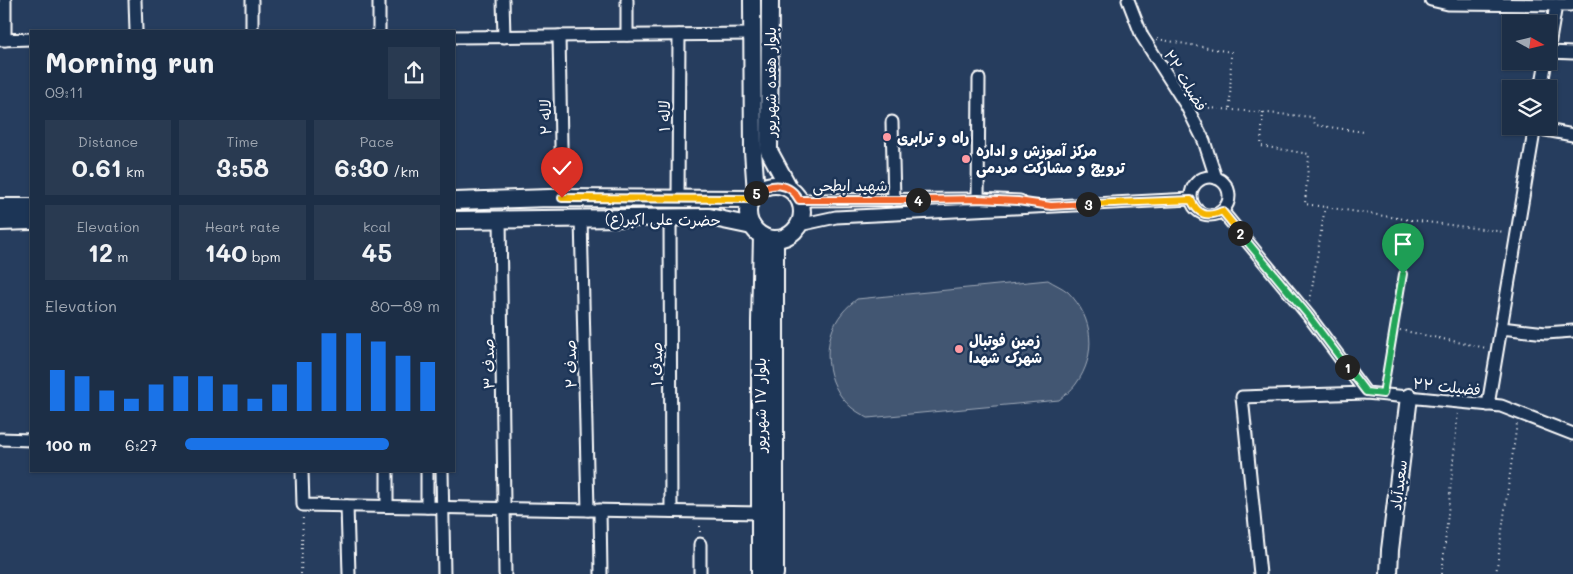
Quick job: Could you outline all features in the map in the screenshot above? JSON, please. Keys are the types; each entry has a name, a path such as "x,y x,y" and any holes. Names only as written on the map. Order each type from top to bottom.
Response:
{"street":[{"path":"5,0 2,40 30,39"},
{"path":"135,0 136,30"},
{"path":"252,0 252,30"},
{"path":"379,0 379,30"},
{"path":"503,0 504,36"},
{"path":"627,0 627,36"},
{"name":"بلوار هفده شهریور","path":"752,0 754,196"},
{"name":"بلوار هفده شهریور","path":"770,0 769,151 794,194"},
{"name":"فضیلت ۲۲","path":"1128,0 1142,36 1186,105 1204,140 1216,178"},
{"path":"1437,1 1448,4 1570,5 1571,0"},
{"path":"1554,15 1556,5"},
{"path":"455,37 752,34"},
{"name":"لاله ۱","path":"678,198 679,35"},
{"name":"لاله ۲","path":"559,36 562,198"},
{"path":"1558,52 1573,53"},
{"path":"978,199 979,79"},
{"path":"892,122 894,200"},
{"path":"1557,132 1573,135"},
{"path":"1488,405 1534,135"},
{"path":"1206,177 1216,178 1224,184 1229,192 1228,202 1222,211 1213,215 1203,214 1195,208 1191,200 1192,190 1198,181 1206,177"},
{"path":"778,185 794,194 802,212 799,226 789,236 763,233 748,212 754,196 766,186 778,185"},
{"name":"شهید ابطحی","path":"794,194 894,200 978,199 1018,201 1051,206"},
{"name":"حضرت علی اکبر(ع)","path":"455,200 754,196"},
{"path":"647,198 648,217"},
{"name":"شهید ابطحی","path":"799,226 836,217 1191,200"},
{"path":"0,207 30,207"},
{"path":"1222,211 1308,315 1366,392"},
{"name":"حضرت علی اکبر(ع)","path":"455,220 709,216 763,233"},
{"name":"صدف ۱","path":"670,217 672,511"},
{"name":"صدف ۲","path":"581,218 594,510 601,574"},
{"name":"صدف ۳","path":"500,219 505,574"},
{"path":"0,222 30,221"},
{"name":"بلوار ۱۷ شهریور","path":"760,574 760,322 763,233"},
{"name":"بلوار ۱۷ شهریور","path":"763,233 775,574"},
{"path":"1501,328 1546,333 1573,331"},
{"name":"فضیلت ۲۲","path":"1260,574 1242,397 1366,392 1501,406 1573,434"},
{"name":"سعیدآباد","path":"1389,574 1390,550 1409,397"},
{"path":"0,439 30,440"},
{"path":"302,472 303,505 760,513"},
{"path":"387,472 388,506"},
{"path":"427,472 427,507"},
{"path":"442,472 444,574"},
{"path":"347,506 349,574"},
{"path":"700,544 700,574"}],"path":[{"path":"1142,36 1231,52 1230,110"},
{"path":"1186,105 1313,117 1315,125 1364,132"},
{"path":"1263,112 1261,146 1309,154 1305,204 1517,233"},
{"path":"1308,315 1325,207"},
{"path":"1383,394 1395,329 1411,220"},
{"path":"1395,329 1497,350"},
{"path":"1442,574 1458,402"},
{"path":"1496,574 1518,413"},
{"path":"302,574 303,505"},
{"path":"700,512 700,544"}],"shaded area":[{"name":"زمین فوتبال شهرک شهدا","path":"1048,280 1068,292 1077,302 1083,313 1090,337 1090,349 1083,373 1074,386 1059,400 868,418 852,408 836,387 828,362 828,348 831,335 843,312 857,299"}],"place":[{"name":"راه و ترابری","path":"887,137"},
{"name":"مرکز آموزش و اداره ترویج و مشارکت مردمی","path":"966,159"},
{"name":"زمین فوتبال شهرک شهدا","path":"959,349"}],"route":[{"path":"562,198 752,199 756,192 766,186 778,185 789,188 799,200 978,199 1018,201 1051,206 1191,200 1195,208 1203,214 1213,215 1222,211 1308,315 1366,392 1383,394 1403,274"}]}
